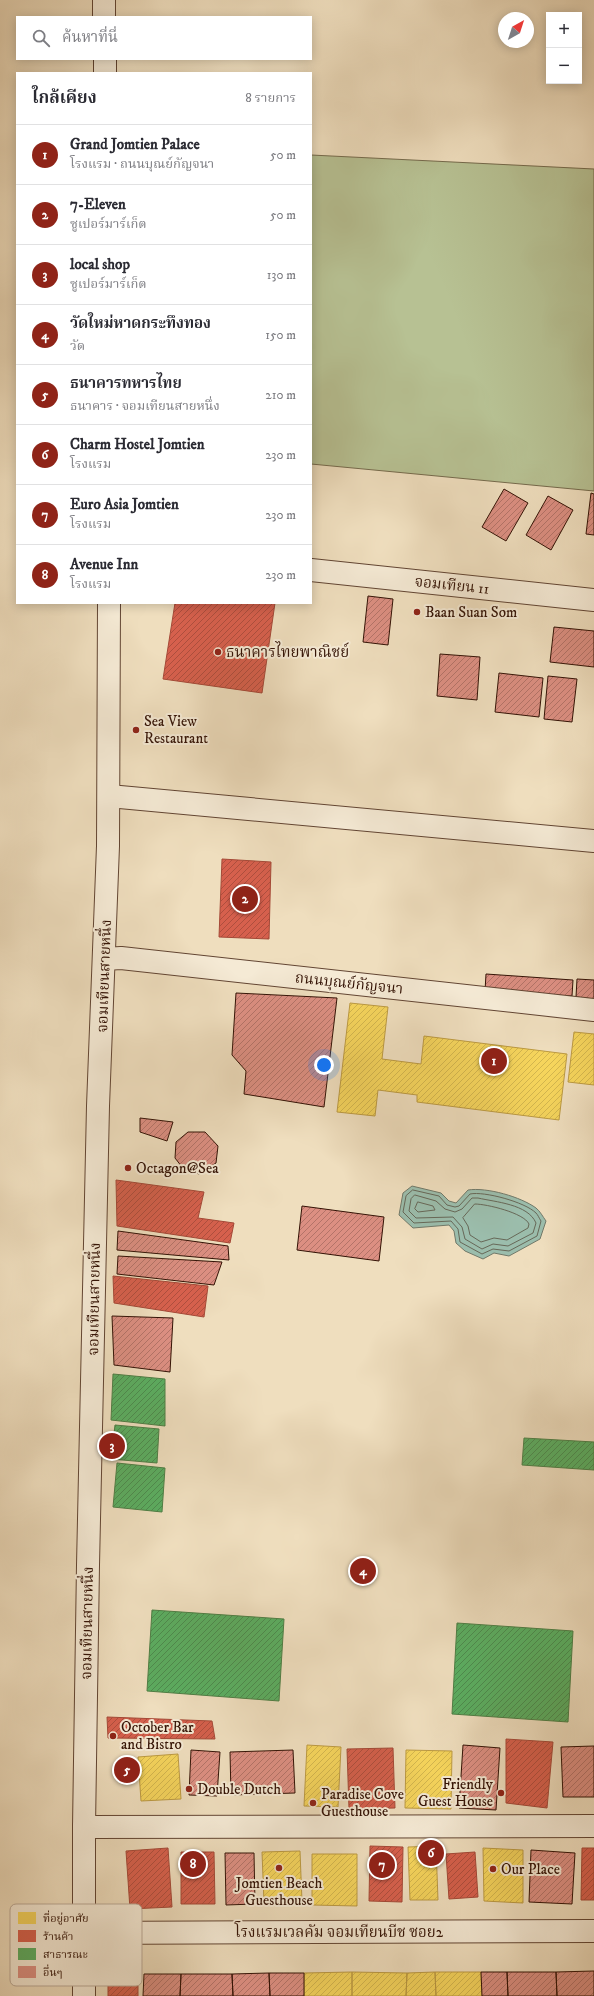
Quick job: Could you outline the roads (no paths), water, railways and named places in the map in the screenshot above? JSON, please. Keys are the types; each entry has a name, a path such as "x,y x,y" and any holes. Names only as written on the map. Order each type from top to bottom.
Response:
{"street":[{"path":"104,0 104,16"},
{"path":"105,60 105,72"},
{"name":"จอมเทียน 11","path":"312,570 594,600"},
{"name":"จอมเทียนสายหนึ่ง","path":"84,1904 84,1827 98,1114 105,959 109,796 110,604"},
{"path":"109,796 594,841"},
{"name":"ถนนบุณย์กัญจนา","path":"105,959 121,958 594,1010"},
{"path":"84,1827 594,1826"},
{"name":"โรงแรมเวลคัม จอมเทียนบีช ซอย2","path":"142,1933 594,1931"}],"water":[{"path":"412,1186 441,1193 449,1201 456,1203 468,1190 476,1189 494,1191 522,1200 536,1208 546,1221 540,1239 509,1256 494,1253 483,1259 465,1251 456,1243 454,1231 449,1225 413,1228 399,1215 403,1193"}],"place":[{"name":"Baan Suan Som","path":"417,612"},
{"name":"ธนาคารไทยพาณิชย์","path":"218,652"},
{"name":"Sea View Restaurant","path":"136,730"},
{"name":"7-Eleven","path":"245,899"},
{"name":"Grand Jomtien Palace","path":"494,1061"},
{"name":"Octagon@Sea","path":"128,1168"},
{"name":"local shop","path":"112,1446"},
{"name":"วัดใหม่หาดกระทึงทอง","path":"363,1571"},
{"name":"October Bar and Bistro","path":"113,1736"},
{"name":"ธนาคารทหารไทย","path":"127,1770"},
{"name":"Double Dutch","path":"189,1789"},
{"name":"Friendly Guest House","path":"501,1793"},
{"name":"Paradise Cove Guesthouse","path":"313,1803"},
{"name":"Charm Hostel Jomtien","path":"431,1853"},
{"name":"Avenue Inn","path":"193,1864"},
{"name":"Euro Asia Jomtien","path":"382,1865"},
{"name":"Jomtien Beach Guesthouse","path":"279,1868"},
{"name":"Our Place","path":"493,1869"}]}
